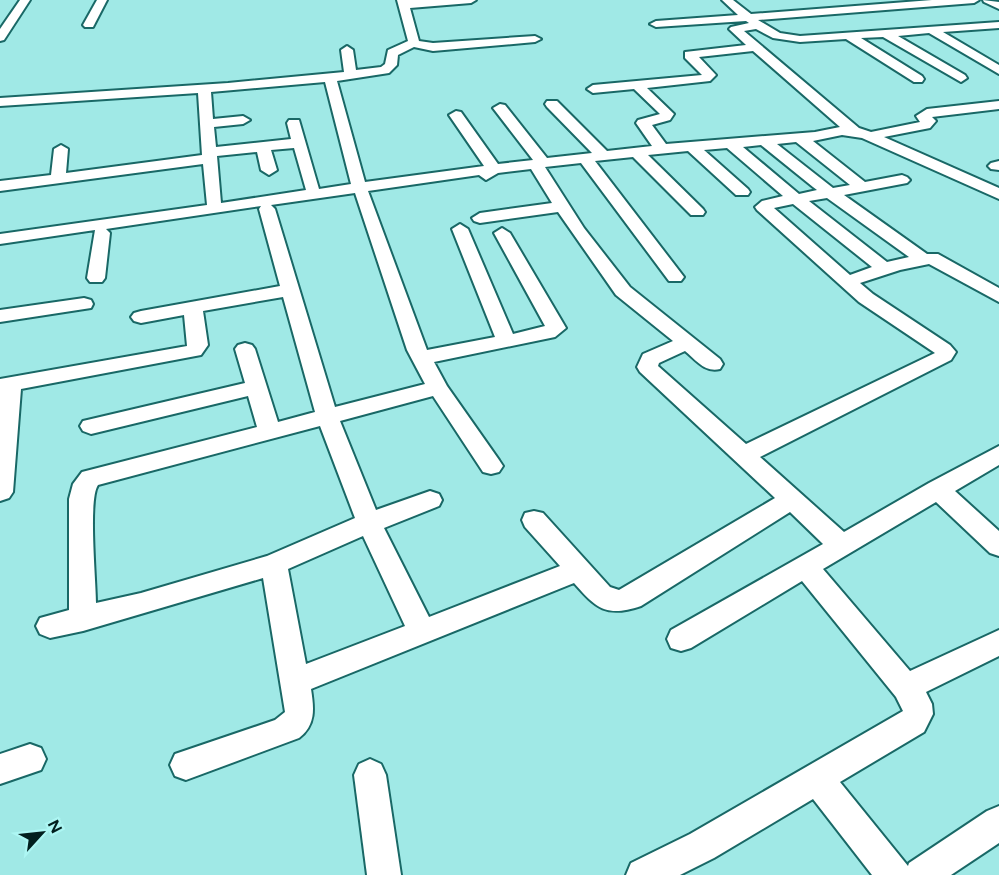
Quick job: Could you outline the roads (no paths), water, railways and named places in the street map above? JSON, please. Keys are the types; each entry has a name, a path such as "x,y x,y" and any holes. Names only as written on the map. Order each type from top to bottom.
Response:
{"street":[{"path":"0,38 25,0"},
{"path":"89,25 102,0"},
{"path":"414,43 403,2 471,0"},
{"path":"727,0 756,47 862,136 999,200"},
{"path":"656,24 741,22 974,0"},
{"path":"988,0 999,6"},
{"path":"741,22 790,39 999,25"},
{"path":"972,27 990,37"},
{"path":"931,30 999,70"},
{"path":"887,34 961,78"},
{"path":"849,36 918,79"},
{"path":"5,101 204,89 351,76 385,70 391,65 392,53 414,43 433,47 535,39"},
{"path":"593,89 709,77 710,75 689,55 756,47"},
{"path":"347,50 351,76"},
{"path":"330,78 360,188 409,331 438,388 491,466"},
{"path":"637,85 667,114 665,117 643,123 662,149"},
{"path":"0,88 12,90 5,101"},
{"path":"204,89 213,202"},
{"path":"552,104 603,156"},
{"path":"0,239 468,172 492,166 799,137 862,136 925,125 929,121 923,116 927,113 999,105"},
{"path":"500,108 539,163 562,207 603,267 623,291 713,364"},
{"path":"128,214 312,188 360,188 480,177 492,172 492,166 456,115"},
{"path":"206,124 243,120"},
{"path":"294,123 312,188"},
{"path":"862,136 999,194"},
{"path":"799,137 861,186"},
{"path":"764,140 830,192 921,258"},
{"path":"0,186 263,146 299,143"},
{"path":"730,143 796,199 885,269"},
{"path":"263,146 269,170"},
{"path":"691,146 742,192"},
{"path":"58,178 61,149"},
{"path":"636,152 697,212"},
{"path":"585,158 675,277"},
{"path":"742,456 944,356 946,352 944,349 846,282 763,207 830,192 902,180"},
{"path":"0,249 267,209 360,188"},
{"path":"480,218 562,207"},
{"path":"267,209 327,417 369,523 422,632"},
{"path":"460,229 506,341"},
{"path":"96,278 102,233"},
{"path":"421,358 548,333 556,328 502,233"},
{"path":"846,282 921,258 932,258 999,296"},
{"path":"141,317 290,290"},
{"path":"0,316 84,304"},
{"path":"1,492 6,385 194,351 198,345 193,307"},
{"path":"686,343 650,359 647,367 841,546"},
{"path":"245,349 270,432"},
{"path":"91,426 256,387"},
{"path":"83,619 81,508 84,483 97,476 438,388"},
{"path":"681,639 999,454"},
{"path":"937,489 999,546"},
{"path":"50,626 83,619 274,564 369,523 430,500"},
{"path":"534,520 601,595 610,602 620,602 631,598 792,500"},
{"path":"186,765 292,727 298,720 300,712 274,564"},
{"path":"643,875 702,846 817,779 913,722 918,714 917,704 906,688 806,567"},
{"path":"295,682 578,570"},
{"path":"906,688 999,642"},
{"path":"0,769 30,759"},
{"path":"370,775 384,875"},
{"path":"817,779 894,875"},
{"path":"921,875 999,823"}]}
